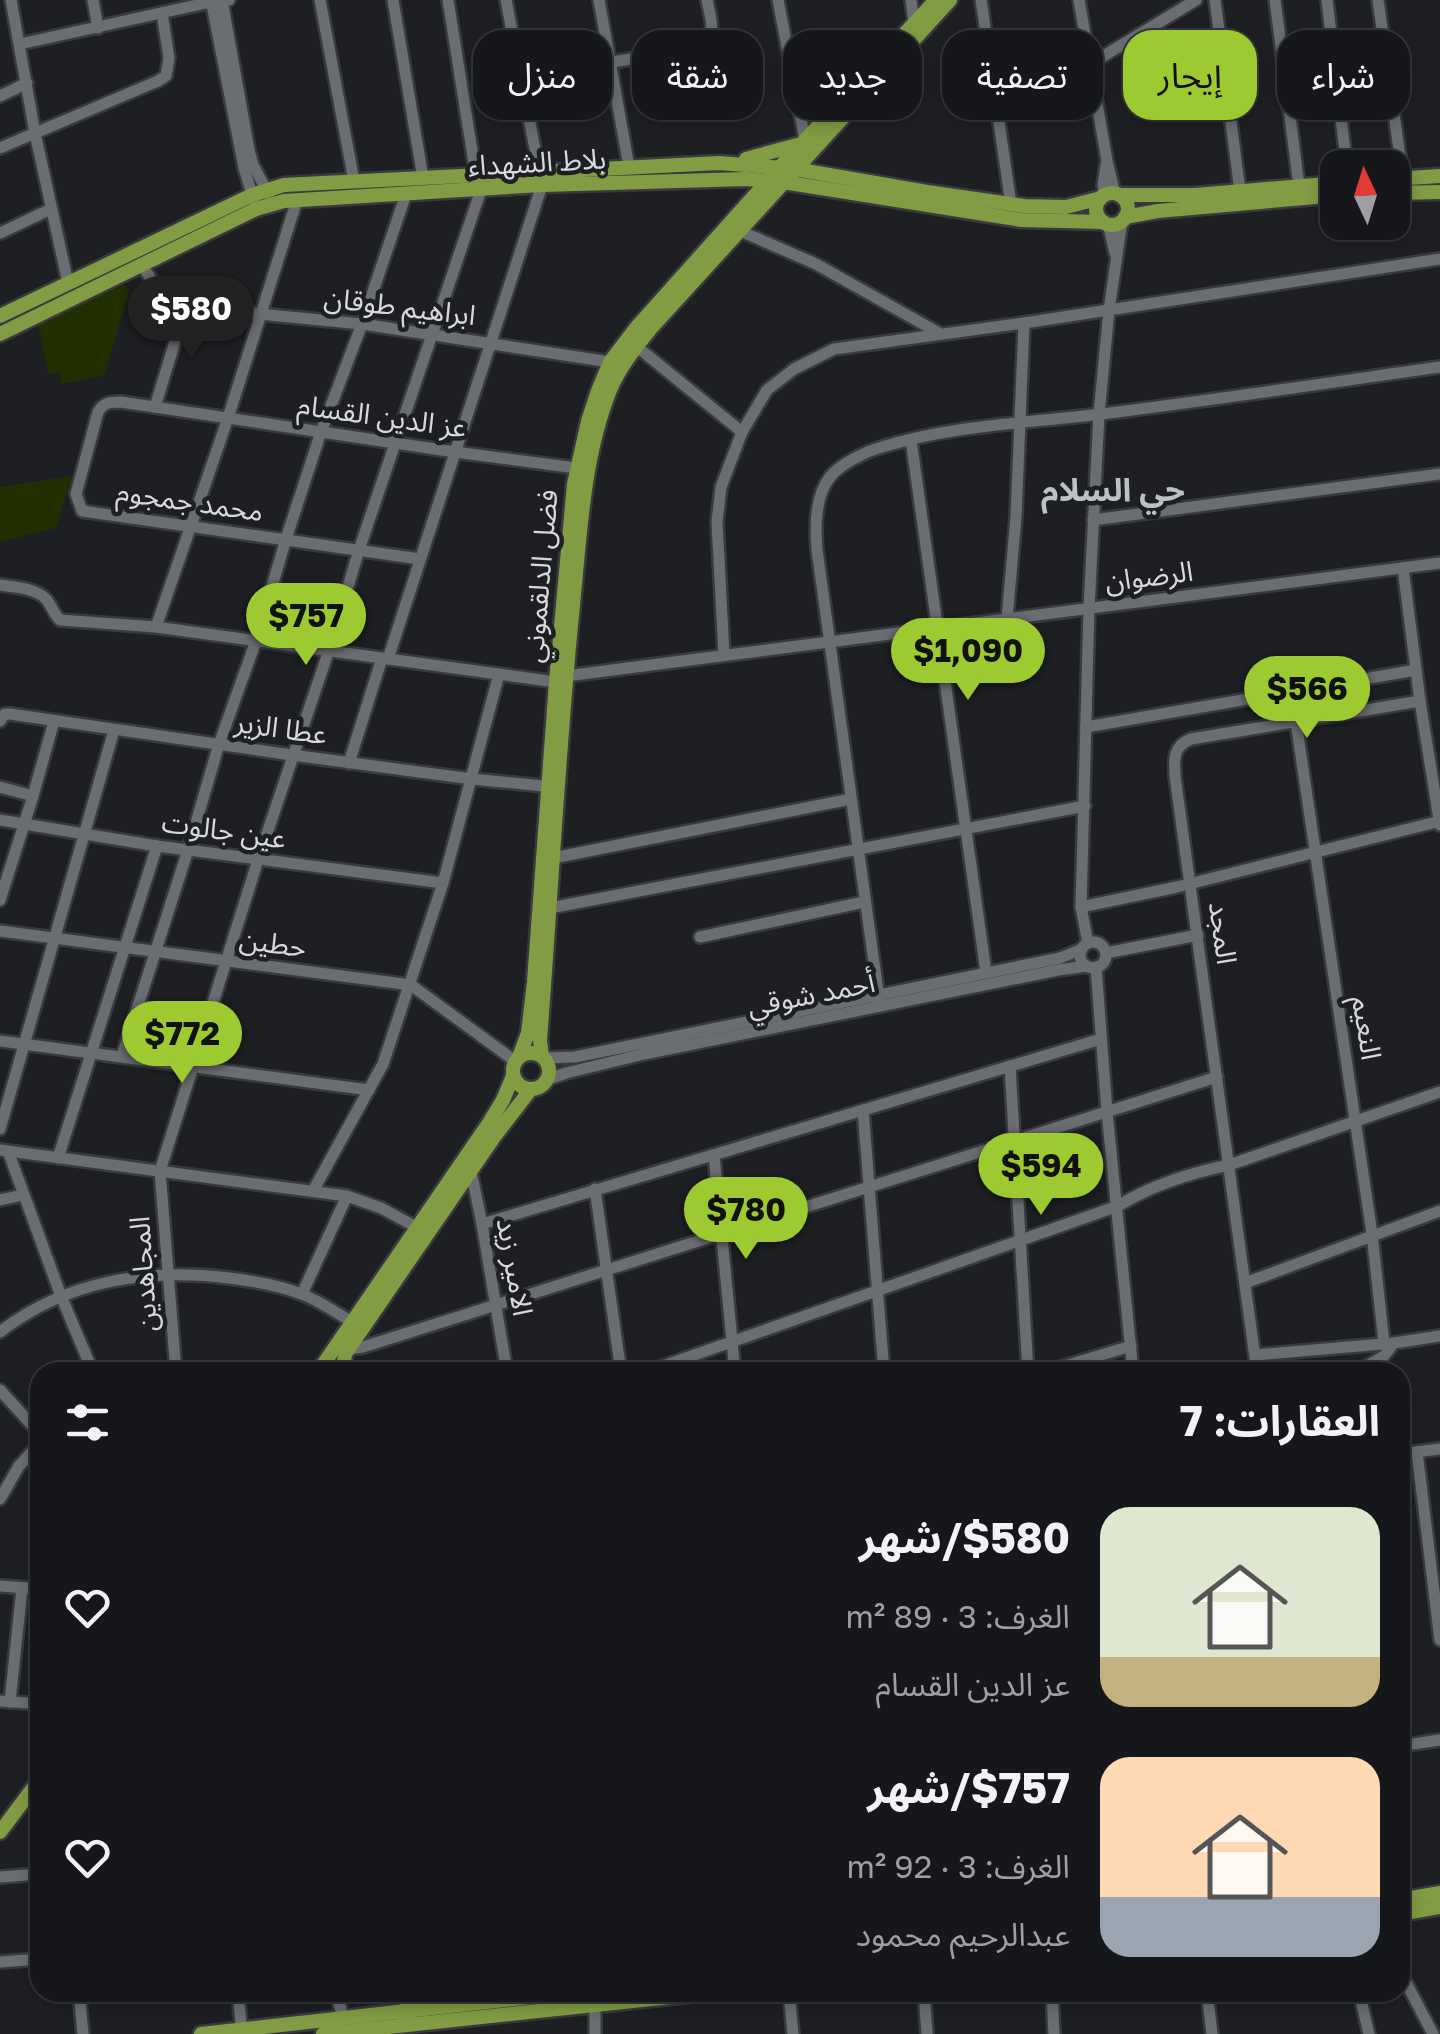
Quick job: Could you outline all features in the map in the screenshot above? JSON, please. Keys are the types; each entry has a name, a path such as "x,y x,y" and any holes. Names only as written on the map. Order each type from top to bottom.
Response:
{"main road":[{"path":"782,174 936,0"},
{"path":"541,179 629,167 719,163 755,158 808,142 950,0"},
{"path":"808,142 841,184"},
{"path":"719,163 1021,220 1114,221 1158,210 1320,196"},
{"name":"بلاط الشهداء","path":"0,334 262,199 406,194 541,179 716,180 782,174"},
{"name":"فضل الدلقموني","path":"561,679 590,460 609,394 636,346 762,206 782,174"},
{"name":"فضل الدلقموني","path":"325,1362 500,1106 528,1033 553,787 576,468 610,362 740,213 782,174"},
{"path":"1410,177 1440,176"},
{"path":"0,316 284,186 422,178 478,183"},
{"path":"716,180 738,188 740,213"},
{"path":"762,206 787,192 841,184 1066,207 1110,195 1320,184"},
{"path":"1410,193 1440,192"},
{"path":"1110,195 1096,208 1096,213 1114,221"},
{"path":"1110,195 1128,208 1114,221"},
{"name":"فضل الدلقموني","path":"543,1057 540,1040 553,858 553,787"},
{"path":"343,1362 494,1137 532,1089 546,1080 549,1071 543,1057 528,1053 516,1065 520,1086 532,1089"},
{"path":"0,1832 5,1818 30,1791"},
{"path":"1410,1898 1440,1893"},
{"path":"1410,1912 1440,1907"},
{"path":"200,2034 343,2018 409,2023 522,2002"},
{"path":"322,2034 578,2002"}],"street":[{"path":"93,0 98,28"},
{"path":"320,0 354,181"},
{"path":"392,0 422,178"},
{"path":"160,1171 359,550 434,334 478,183 448,0"},
{"path":"349,762 420,559 541,179 506,0"},
{"path":"599,0 605,30"},
{"path":"629,167 612,62 705,45 712,34 707,0"},
{"path":"778,0 808,142"},
{"path":"911,0 914,22"},
{"path":"981,0 1011,204"},
{"path":"1079,0 1085,30"},
{"path":"1103,56 1196,0"},
{"path":"1215,0 1240,191"},
{"path":"1275,0 1299,186"},
{"path":"1326,0 1345,150"},
{"path":"1378,0 1395,150"},
{"path":"20,44 219,1 262,199"},
{"path":"8,7 20,44 68,283"},
{"path":"0,148 166,76 169,58 162,13"},
{"path":"0,96 26,83"},
{"path":"1100,120 1110,195"},
{"path":"122,1056 321,432 406,194"},
{"path":"156,627 297,200"},
{"path":"0,233 51,208"},
{"path":"1092,967 1082,961 1089,608 1099,414 1116,262 1114,221"},
{"path":"738,230 816,264 939,334"},
{"path":"724,655 717,522 721,486 742,432 767,390 794,368 834,349 1440,259"},
{"name":"ابراهيم طوقان","path":"141,264 159,291 187,302 434,334 610,362"},
{"path":"155,407 187,302"},
{"path":"1008,619 1024,322"},
{"path":"636,346 742,432"},
{"path":"879,1000 816,536 821,495 830,476 878,448 945,432 1440,367"},
{"name":"عز الدين القسام","path":"121,402 576,468"},
{"name":"محمد جمجوم","path":"121,402 102,405 98,412 76,494 82,511 420,559"},
{"path":"910,440 986,972"},
{"path":"1093,520 1440,474"},
{"name":"الرضوان","path":"0,585 41,595 60,620 156,627 561,679 1440,563"},
{"path":"1082,907 1440,822 1403,568"},
{"path":"1086,728 1416,670"},
{"path":"313,1191 383,1064 443,884 499,674"},
{"name":"المجد","path":"1256,1362 1175,776 1176,750 1191,739 1420,701"},
{"name":"عطا الزير","path":"0,721 7,714 553,787"},
{"path":"0,900 54,721"},
{"name":"النعيم","path":"1296,722 1389,1343"},
{"path":"0,1129 114,730"},
{"path":"0,787 34,796"},
{"path":"553,858 851,800"},
{"path":"550,908 1084,806"},
{"name":"عين جالوت","path":"0,820 158,846 443,884"},
{"path":"58,1158 158,846"},
{"path":"700,937 864,902"},
{"name":"حطين","path":"0,931 410,985 516,1065"},
{"path":"1106,953 1198,934"},
{"path":"1084,946 1099,944 1106,953"},
{"name":"أحمد شوقي","path":"546,1080 986,972 1060,958 1084,946"},
{"path":"1092,967 1104,960 1106,953"},
{"path":"1092,967 1132,1362"},
{"name":"أحمد شوقي","path":"543,1057 575,1057 879,1000 1092,967"},
{"path":"482,1224 1101,1039"},
{"path":"0,1042 369,1090"},
{"path":"1010,1066 1028,1362"},
{"path":"349,1348 722,1235 1217,1077"},
{"path":"675,1362 1118,1206 1138,1193 1196,1172 1229,1166 1440,1092"},
{"path":"864,1110 883,1362"},
{"path":"4,1150 347,1196 381,1208 418,1228"},
{"path":"4,1150 89,1362"},
{"path":"714,1155 734,1362"},
{"name":"المجاهدين","path":"160,1171 175,1362"},
{"name":"الامير زيد","path":"471,1171 506,1362"},
{"path":"596,1189 620,1362"},
{"path":"0,1200 22,1195"},
{"path":"302,1294 347,1196"},
{"path":"1245,1282 1440,1210"},
{"path":"0,1332 61,1296 102,1282 167,1274 234,1278 302,1294 352,1322"},
{"path":"1255,1355 1440,1336"},
{"path":"1374,1362 1384,1356 1389,1343"},
{"path":"1078,1362 1130,1346"},
{"path":"0,1390 30,1423"},
{"path":"1410,1453 1440,1450"},
{"path":"1417,1452 1440,1640"},
{"path":"0,1499 30,1454"},
{"path":"0,1586 30,1588"},
{"path":"22,1588 5,1702 30,1703"},
{"path":"1410,1744 1440,1740"},
{"path":"0,1877 30,1875"},
{"path":"0,1962 30,1960"},
{"path":"1410,1991 1432,2034"},
{"path":"79,2002 83,2034"},
{"path":"239,2002 242,2031"},
{"path":"339,2002 343,2018"},
{"path":"594,2002 594,2034"},
{"path":"790,2002 793,2034"},
{"path":"925,2002 927,2034"},
{"path":"1052,2002 1054,2034"},
{"path":"1207,2002 1212,2034"},
{"path":"1361,2002 1369,2034"}],"green space":[{"path":"124,285 129,292 104,376 61,384 60,372 48,374 38,323"},
{"path":"72,476 56,528 0,542 0,487"}],"district":[{"name":"حي السلام","path":"1113,490"}]}
